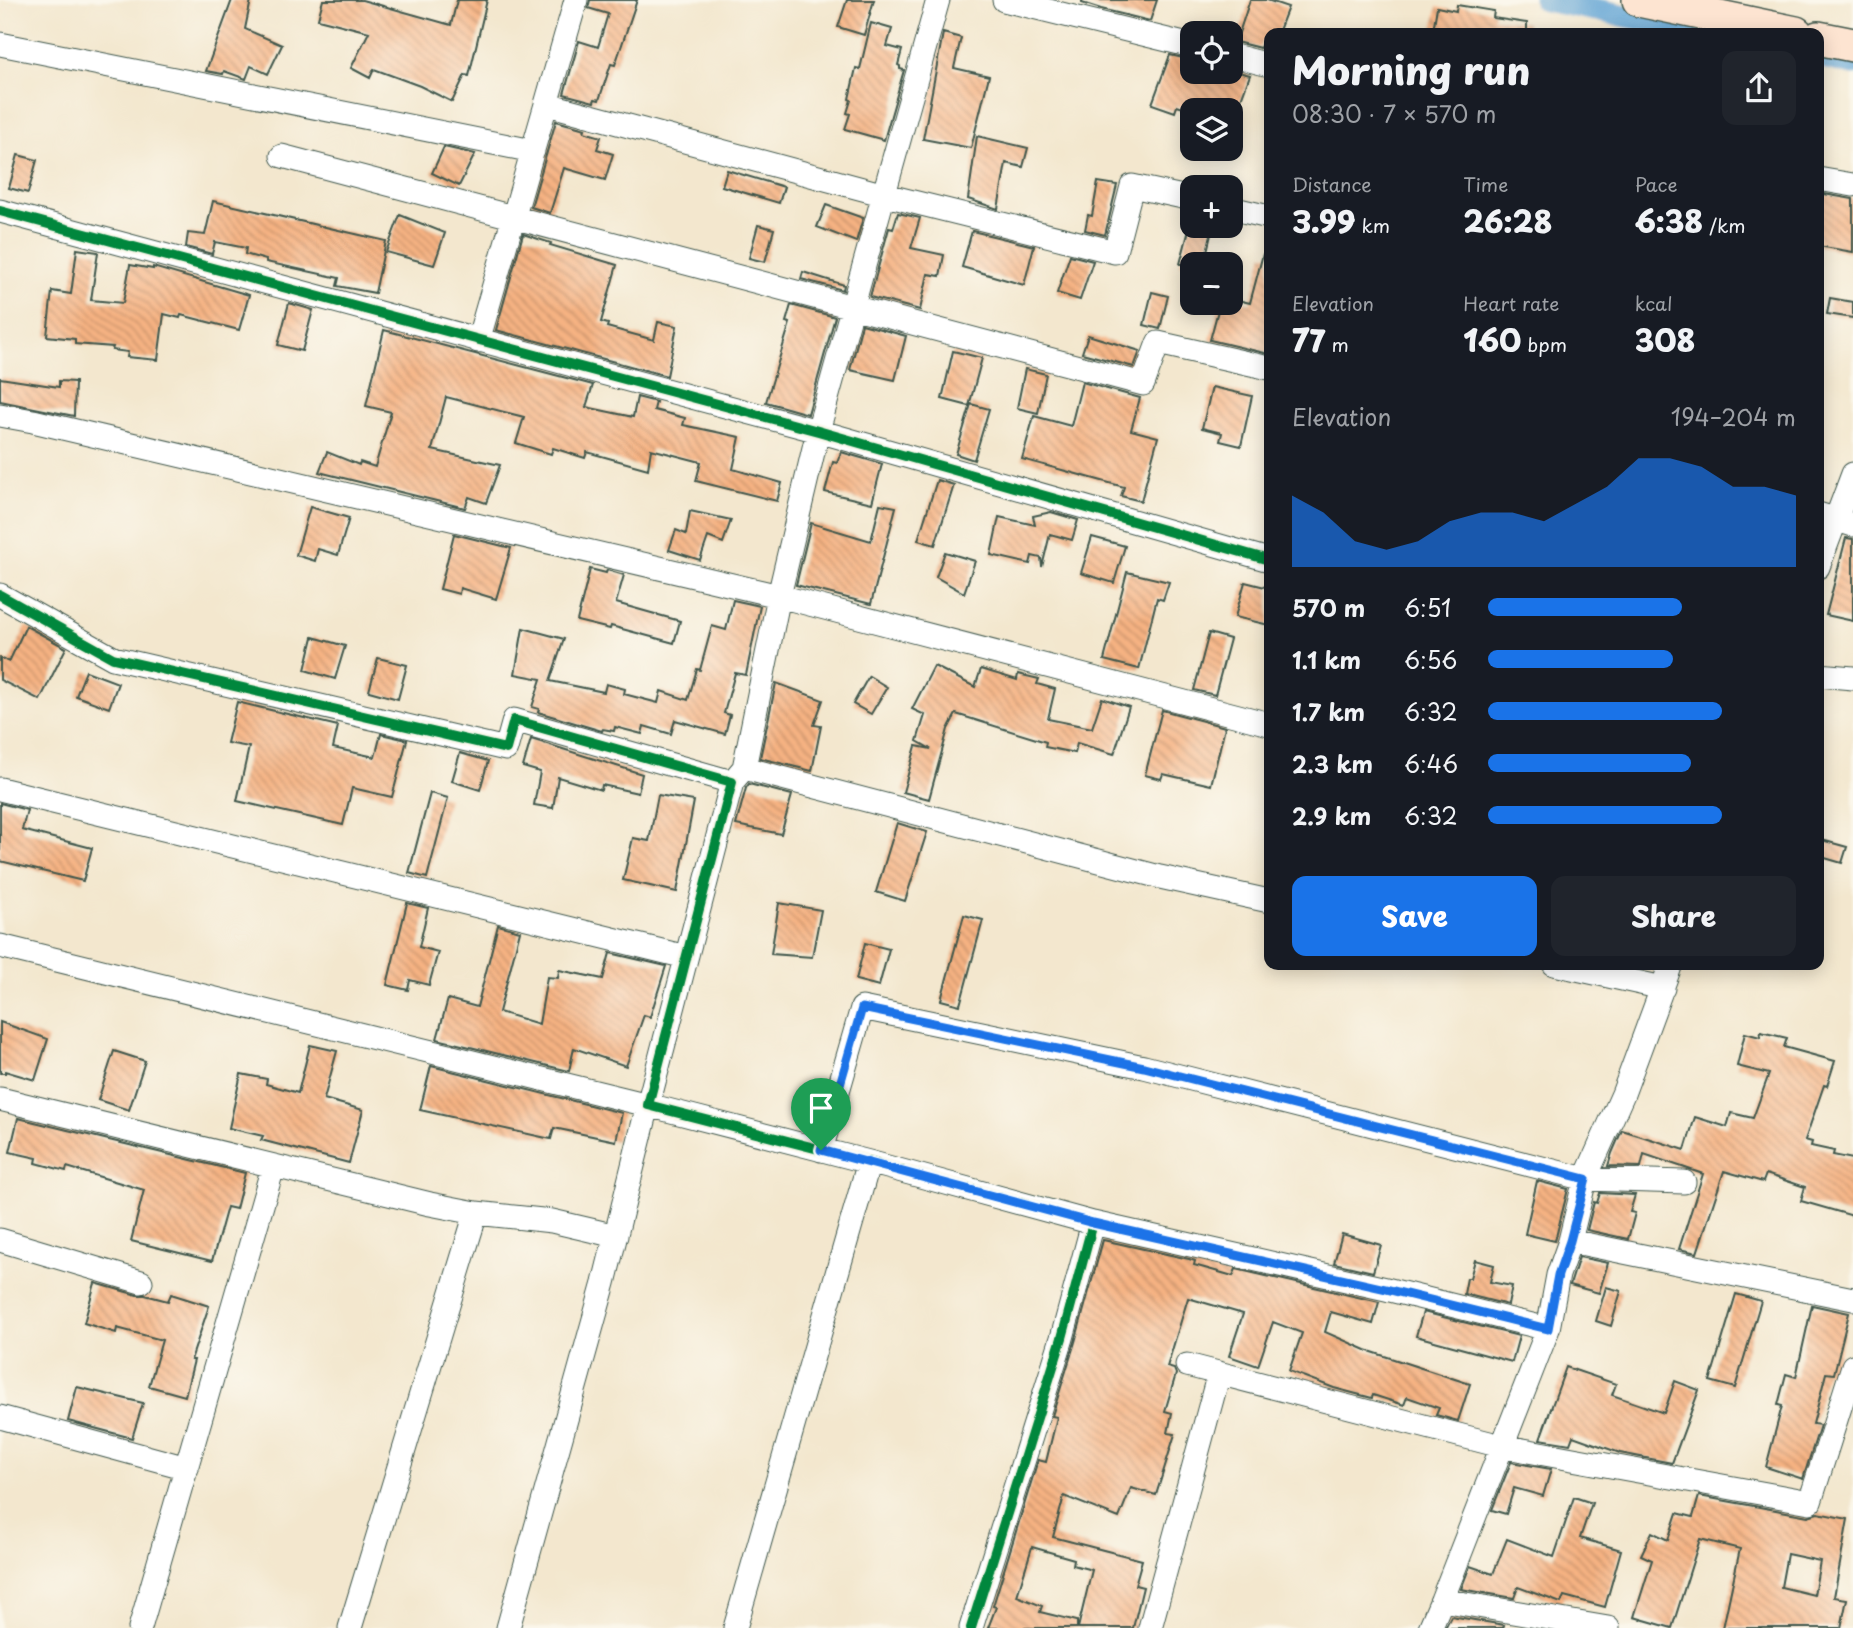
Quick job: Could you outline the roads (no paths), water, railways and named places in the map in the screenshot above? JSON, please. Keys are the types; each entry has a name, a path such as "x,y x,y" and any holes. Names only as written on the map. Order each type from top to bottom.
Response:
{"main road":[{"path":"1639,0 1772,28"},
{"path":"1824,39 1853,45"}],"street":[{"path":"478,341 576,0"},
{"path":"508,1628 616,1236 686,957 738,775 818,431 855,306 938,0"},
{"path":"1004,0 1180,43"},
{"path":"0,44 533,151"},
{"path":"1243,58 1264,64"},
{"path":"547,104 885,195 1115,252 1132,186 1180,197"},
{"path":"282,156 1143,384 1158,343 1264,367"},
{"path":"1824,179 1853,185"},
{"path":"0,211 818,431 1264,559"},
{"path":"1243,211 1264,216"},
{"path":"0,415 779,596 1264,723"},
{"path":"1824,551 1853,474"},
{"path":"0,595 113,657 506,749 514,720 1264,900"},
{"path":"1824,676 1853,678"},
{"path":"0,789 686,957"},
{"path":"0,946 648,1105 1093,1223 1386,1289 1548,1329"},
{"path":"1581,970 1663,988"},
{"path":"1430,1628 1548,1329 1558,1275 1586,1179 1623,1094 1669,970"},
{"path":"821,1150 862,1008 1144,1067 1586,1179 1684,1182"},
{"path":"0,1099 273,1167 476,1213 552,1221 616,1236"},
{"path":"735,1628 869,1162"},
{"path":"140,1628 273,1167"},
{"path":"350,1628 476,1213"},
{"path":"971,1628 1062,1338 1093,1223"},
{"path":"0,1240 141,1282"},
{"path":"1570,1241 1853,1299"},
{"path":"1187,1365 1501,1446 1810,1502 1853,1366"},
{"path":"1150,1628 1219,1373"},
{"path":"0,1416 187,1468"},
{"path":"1442,1600 1608,1628"}],"waterway":[{"path":"1545,0 1688,28"},
{"path":"1824,57 1853,64"}]}
